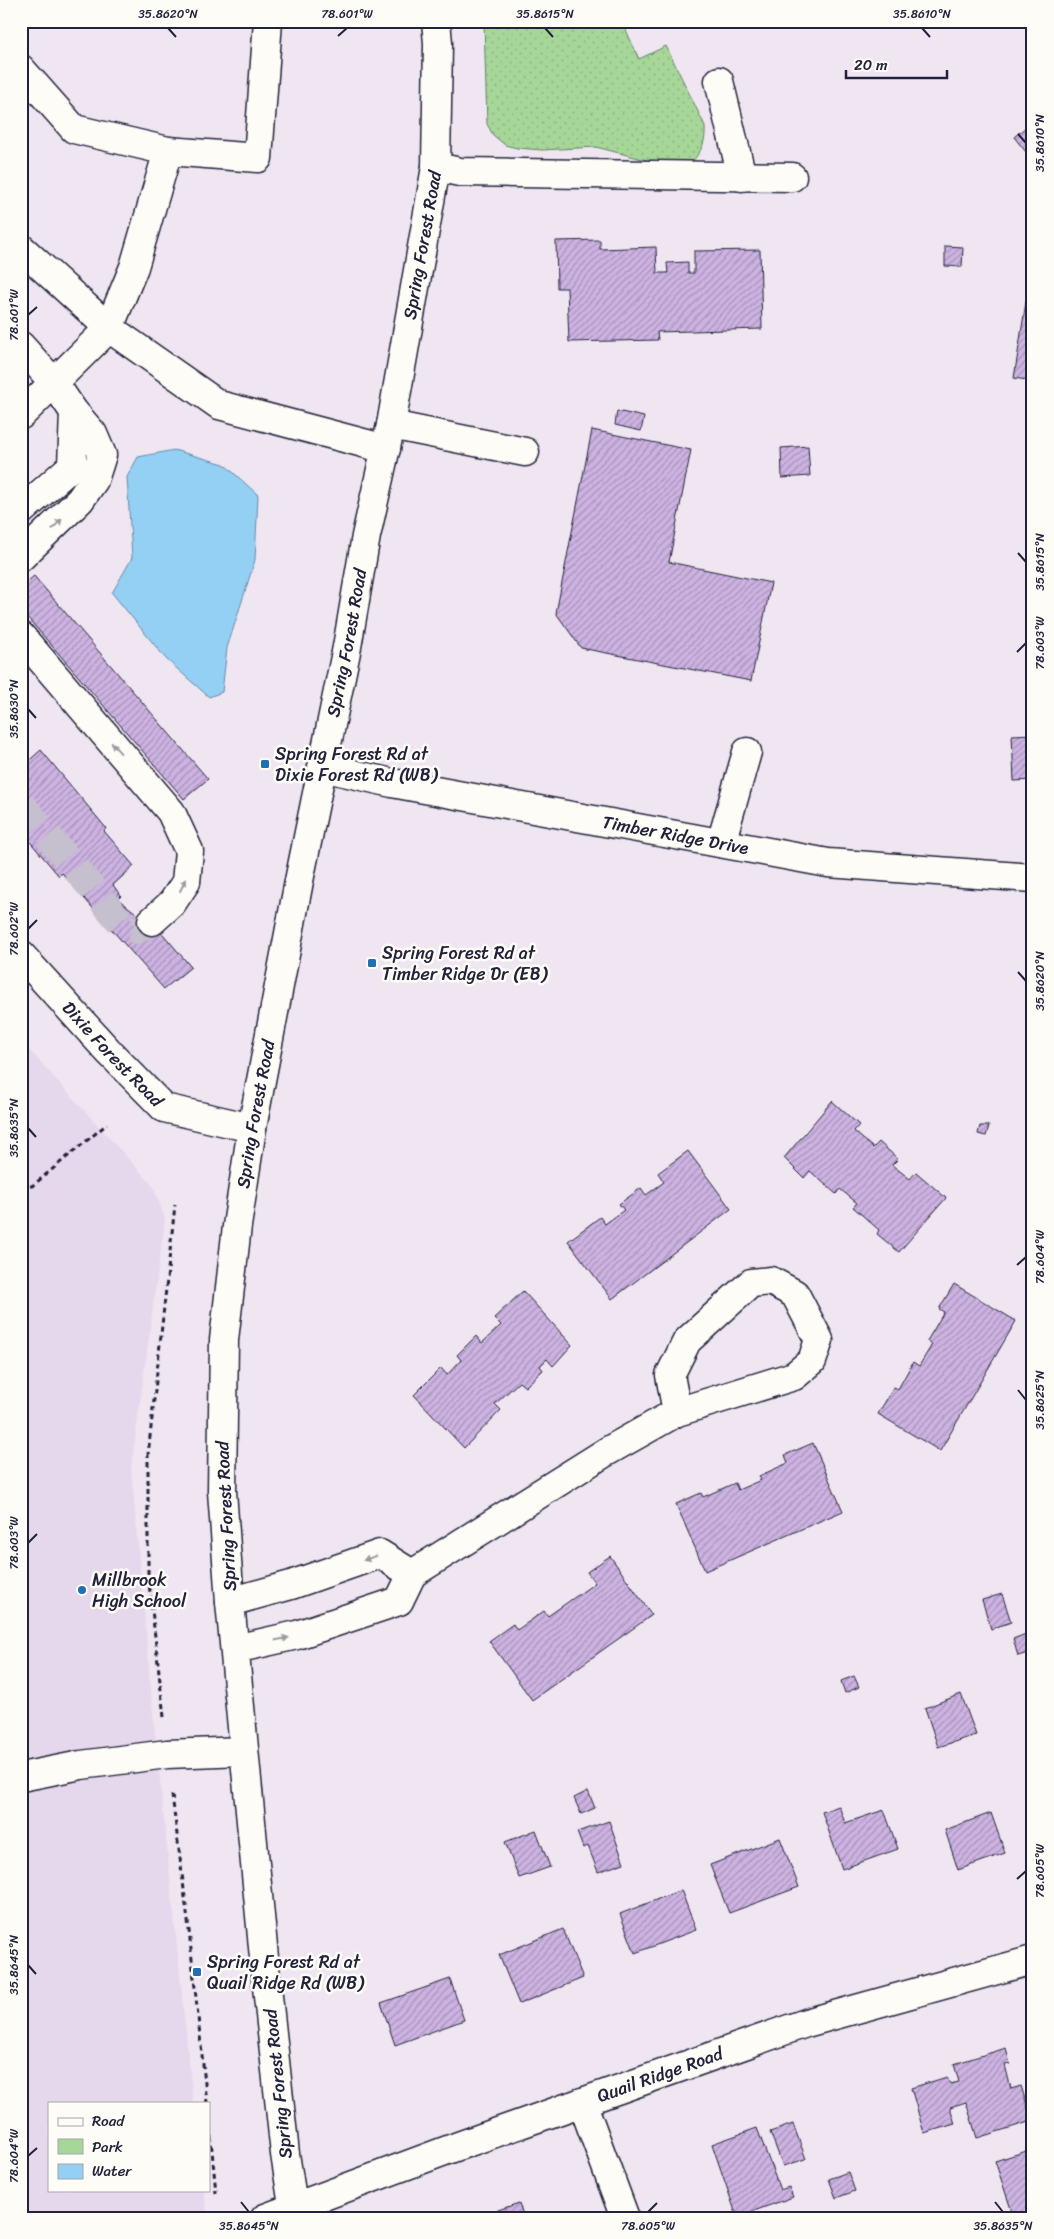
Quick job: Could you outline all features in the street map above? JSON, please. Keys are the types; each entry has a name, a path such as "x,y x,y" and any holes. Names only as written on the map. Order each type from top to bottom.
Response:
{"main road":[{"path":"21,69 74,129 168,151 258,158 268,21"},
{"name":"Spring Forest Road","path":"294,2213 285,2154 243,1751 230,1602 222,1491 224,1340 237,1226 252,1128 347,647 366,536 388,437 436,167 438,43 436,21"},
{"path":"719,80 742,177"},
{"path":"21,415 55,384 110,328 134,267 168,151"},
{"path":"436,167 460,172 792,178"},
{"path":"21,248 110,328 219,405 388,437 525,452"},
{"path":"21,346 55,384 74,412 93,434 102,455 94,480 80,500 21,557"},
{"path":"21,511 72,466 74,412"},
{"path":"21,636 171,812 178,827 189,851 186,882 172,903 152,921"},
{"path":"721,843 747,752"},
{"name":"Timber Ridge Drive","path":"322,767 392,782 828,863 1033,878"},
{"name":"Dixie Forest Road","path":"21,955 110,1053 164,1108 252,1128"},
{"path":"234,1649 297,1635 399,1601 412,1574 606,1452 677,1412 794,1376 812,1361 819,1340 795,1294 771,1281 751,1282 687,1341 670,1376 677,1412"},
{"path":"230,1602 292,1585 380,1554 412,1574"},
{"path":"21,1777 82,1765 167,1754 243,1751"},
{"name":"Quail Ridge Road","path":"265,2218 294,2213 461,2145 806,2023 1033,1960"},
{"path":"582,2102 625,2218"}],"path":[{"path":"21,1186 32,1186 107,1124"},
{"path":"164,1717 148,1574 148,1455 175,1205"},
{"path":"172,1794 188,1921 207,2102"},
{"path":"210,2129 216,2192"}],"shaded area":[{"name":"Millbrook High School","path":"21,1041 153,1186 165,1219 131,1468 153,1713 193,2102 48,2102 48,2192 203,2192 208,2218 21,2218"}],"green space":[{"path":"484,21 622,21 639,59 666,46 705,126 703,146 692,162 658,163 596,147 542,150 505,145 493,135 487,124"}],"water":[{"path":"174,450 224,464 258,495 255,560 227,648 222,692 209,697 166,659 112,593 132,558 127,477 138,457"}],"building":[{"path":"1026,127 1033,135 1033,147 1026,152 1014,137"},
{"path":"600,240 600,249 656,247 657,273 668,273 667,263 688,262 688,273 694,273 694,251 760,250 762,329 657,332 658,340 569,342 567,288 557,288 556,241"},
{"path":"945,246 963,247 962,267 945,266"},
{"path":"1033,257 1033,381 1014,378"},
{"path":"617,411 644,417 641,431 615,425"},
{"path":"592,430 691,450 669,562 771,583 751,681 581,648 556,613"},
{"path":"808,446 810,476 782,478 781,448"},
{"path":"34,576 208,779 184,799 21,610 21,587"},
{"path":"1033,734 1033,780 1014,781 1012,735"},
{"path":"41,750 106,828 104,831 134,866 113,885 121,896 118,899 163,934 191,967 164,989 62,873 59,876 21,831 21,764 23,766"},
{"path":"832,1101 859,1125 854,1131 873,1148 879,1142 898,1159 892,1165 910,1179 916,1172 946,1198 899,1252 877,1234 879,1230 853,1207 857,1203 840,1189 836,1194 810,1171 804,1178 784,1158"},
{"path":"980,1126 989,1126 986,1136 978,1134"},
{"path":"688,1151 731,1209 612,1299 568,1241 600,1217 605,1224 624,1210 619,1204 641,1188 646,1195 664,1182 658,1173"},
{"path":"954,1284 1016,1321 940,1451 878,1414 894,1387 898,1389 913,1362 919,1366 930,1348 932,1344 927,1341 944,1312 939,1309"},
{"path":"523,1291 572,1345 553,1366 547,1359 540,1366 543,1370 525,1387 519,1382 495,1404 501,1410 464,1448 414,1395 441,1368 447,1375 461,1360 457,1355 476,1336 482,1343 501,1325 494,1318"},
{"path":"813,1443 843,1511 705,1571 676,1504 701,1493 703,1497 735,1483 738,1490 761,1480 759,1476 788,1463 785,1455"},
{"path":"610,1556 652,1615 532,1700 489,1641 513,1624 517,1630 544,1611 548,1616 595,1583 587,1572"},
{"path":"1002,1594 1011,1622 991,1629 982,1600"},
{"path":"1026,1634 1031,1652 1018,1656 1013,1639"},
{"path":"854,1676 859,1687 845,1693 841,1681"},
{"path":"961,1694 976,1735 938,1747 925,1708"},
{"path":"588,1791 595,1808 581,1814 574,1798"},
{"path":"839,1806 845,1823 884,1810 898,1849 842,1869 822,1812"},
{"path":"991,1813 1005,1853 958,1870 945,1830"},
{"path":"609,1821 624,1863 598,1872 588,1846 583,1848 577,1832"},
{"path":"536,1830 550,1867 519,1878 505,1842"},
{"path":"780,1838 799,1887 729,1913 710,1865"},
{"path":"681,1890 696,1930 635,1953 620,1914"},
{"path":"563,1929 583,1978 519,2004 499,1955"},
{"path":"450,1979 464,2020 395,2045 381,2003"},
{"path":"1006,2048 1010,2064 1005,2065 1011,2089 1021,2086 1032,2121 977,2138 966,2102 950,2107 955,2124 924,2133 911,2088 947,2077 950,2084 959,2082 954,2064"},
{"path":"793,2124 806,2159 783,2166 770,2132"},
{"path":"757,2128 780,2190 789,2187 793,2197 737,2217 712,2144"},
{"path":"1033,2149 1033,2218 1014,2218 995,2161"},
{"path":"848,2172 855,2191 836,2198 829,2179"},
{"path":"519,2203 524,2218 477,2218 477,2217"}],"tunnel":[{"path":"21,804 122,924 137,930 152,921"}],"place":[{"name":"Spring Forest Rd at Dixie Forest Rd (WB)","path":"265,764"},
{"name":"Spring Forest Rd at Timber Ridge Dr (EB)","path":"372,963"},
{"name":"Millbrook High School","path":"82,1590"},
{"name":"Spring Forest Rd at Quail Ridge Rd (WB)","path":"197,1972"}]}
